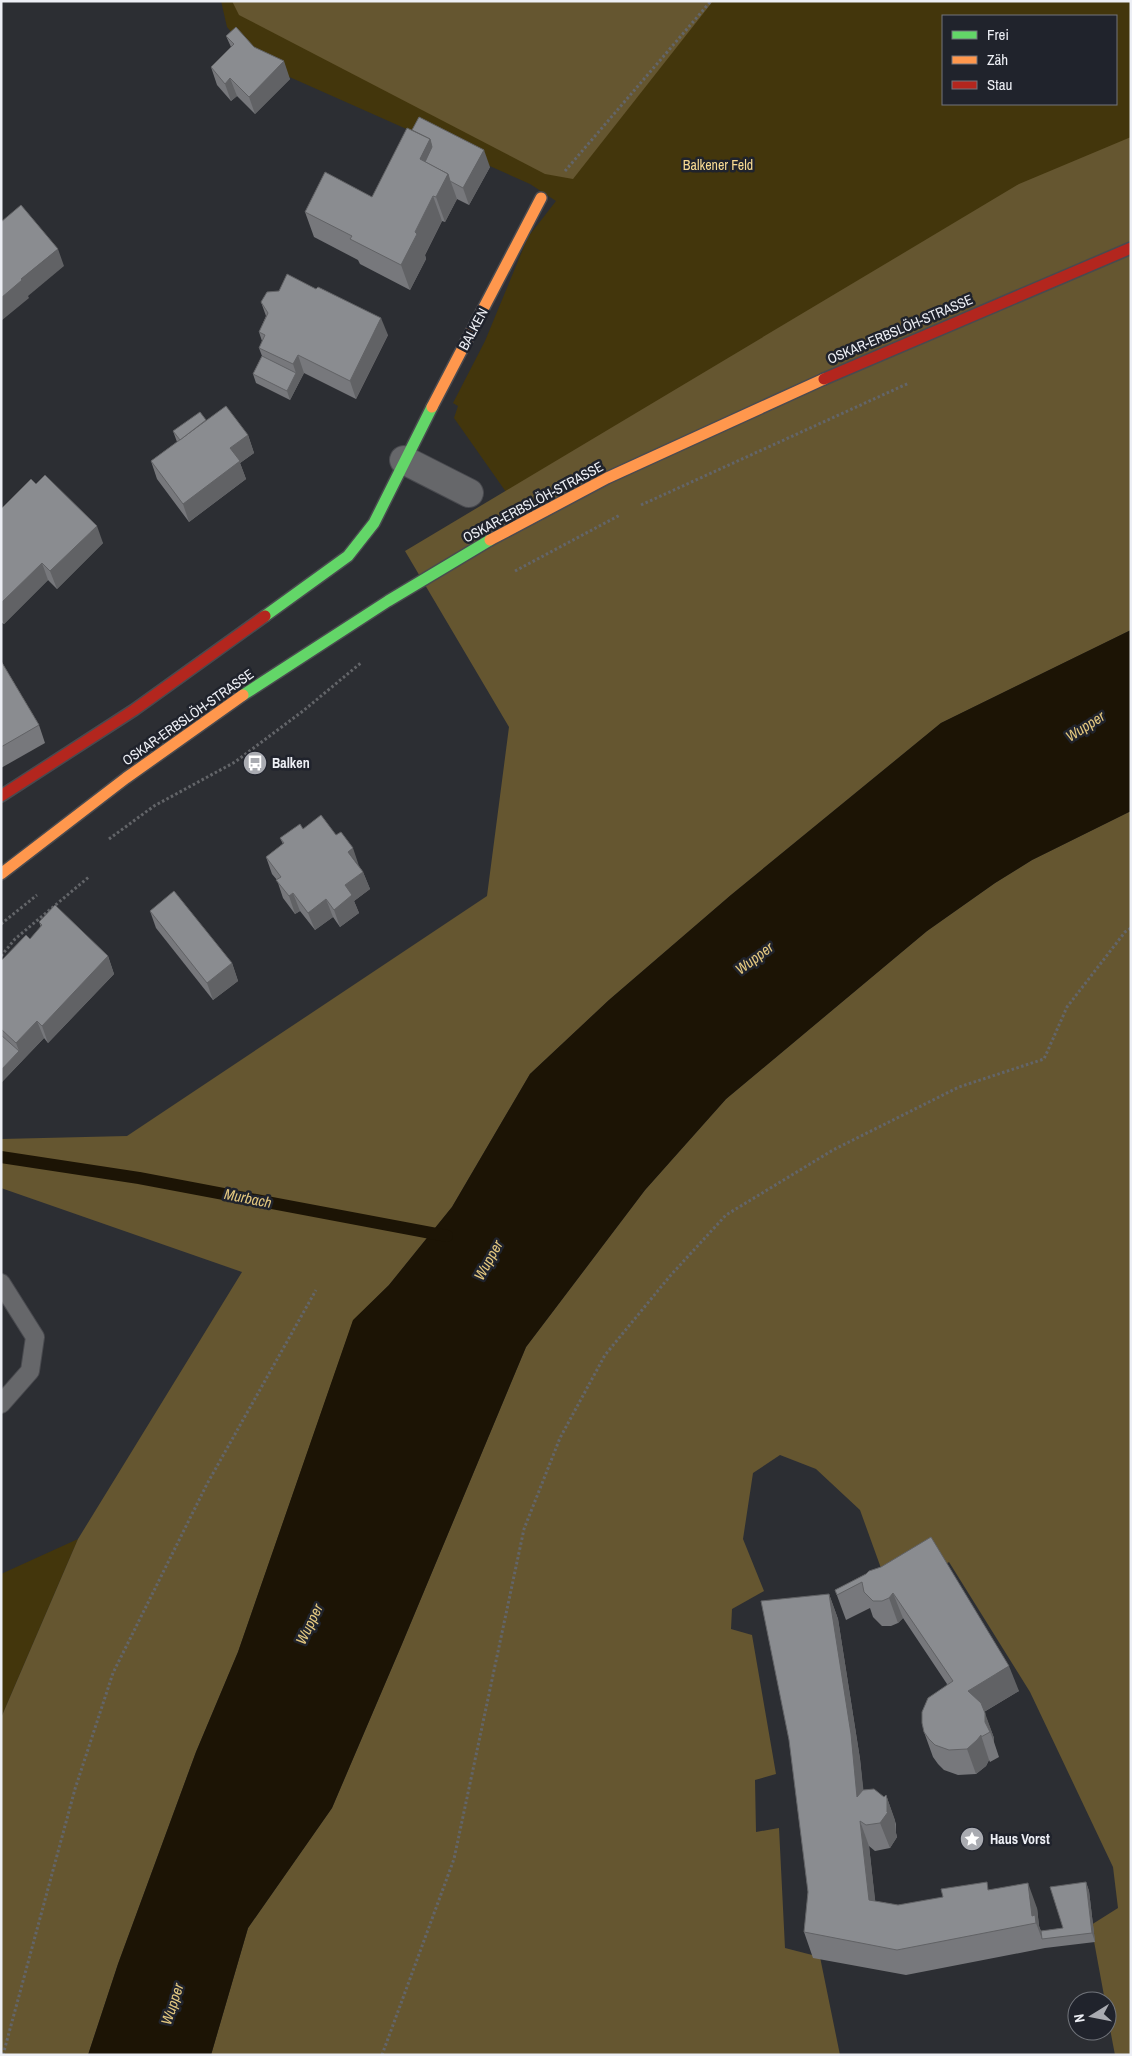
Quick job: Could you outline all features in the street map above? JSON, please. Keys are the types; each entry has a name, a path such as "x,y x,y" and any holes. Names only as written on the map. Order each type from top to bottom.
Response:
{"main road":[{"name":"BALKEN","path":"1,796 108,728 348,556 374,523 404,460 541,198"},
{"name":"OSKAR-ERBSLÖH-STRASSE","path":"1,874 57,829 224,708 374,607 527,519 646,459 861,361 1131,248"}],"street":[{"path":"404,460 469,493"}],"lane":[{"path":"1,1283 35,1337 30,1371 1,1404"}],"path":[{"path":"541,198 711,1"},
{"path":"638,506 917,380"},
{"path":"515,571 629,510"},
{"path":"102,844 154,806 235,762 304,711 364,660"},
{"path":"1,956 15,938 90,876"},
{"path":"1,924 44,889"},
{"path":"382,2055 454,1859 524,1529 560,1438 605,1355 670,1276 726,1215 833,1150 959,1087 1044,1060 1067,1008 1125,932 1131,928"},
{"path":"3,2055 75,1789 113,1673 207,1484 316,1290"}],"green space":[{"name":"Balkener Feld","path":"221,1 1131,1 1131,174 833,296 506,492 454,418 458,406 453,403 485,341 528,237 556,201 530,184 258,63 227,27"},
{"path":"78,1539 1,1718 1,1574"}],"shaded area":[{"path":"232,1 713,1 573,179 545,174 239,15"},
{"path":"1131,137 1131,630 941,723 731,895 609,1000 530,1074 452,1207 389,1285 353,1321 238,1652 196,1752 118,1964 88,2055 1,2055 1,1718 78,1539 242,1272 1,1188 1,1139 127,1136 487,896 509,727 405,551 1019,184"},
{"path":"1131,811 1131,2055 1115,2055 1112,2041 1117,2041 1117,1991 1103,1991 1091,1925 1118,1908 1113,1867 1030,1692 949,1562 895,1596 886,1582 860,1510 816,1469 780,1455 753,1473 743,1539 764,1591 732,1609 731,1629 752,1635 776,1774 755,1780 756,1832 779,1828 785,1948 820,1957 840,2055 211,2055 248,1928 332,1808 526,1347 645,1190 726,1099 927,931 995,883 1032,860"}],"water":[{"name":"Wupper","path":"1131,630 1131,811 1032,860 995,883 927,931 726,1099 645,1190 526,1347 332,1808 248,1928 211,2055 88,2055 118,1964 196,1752 238,1652 353,1320 389,1285 452,1207 530,1074 609,1000 731,895 941,723"}],"building":[{"path":"236,27 254,47 284,61 249,97 230,78 225,84 211,67 234,44 226,36"},
{"path":"419,117 484,150 463,188 450,181 448,174 425,162 432,147 430,139 412,130"},
{"path":"407,128 430,139 420,159 448,174 436,197 433,196 401,265 350,239 352,236 305,212 325,172 372,197"},
{"path":"21,205 58,249 1,298 1,222"},
{"path":"287,274 381,318 350,381 298,355 293,364 259,348 265,335 259,332 268,313 261,302 267,292 279,291"},
{"path":"262,356 296,373 287,391 253,374"},
{"path":"226,406 248,435 230,448 240,461 183,504 151,461"},
{"path":"200,412 206,420 180,440 173,431"},
{"path":"45,475 97,526 50,571 42,563 1,603 1,509 31,479 36,484"},
{"path":"1,661 39,725 1,747"},
{"path":"321,815 336,835 341,832 353,848 348,852 363,872 345,885 352,895 334,910 326,899 308,913 293,893 289,896 276,880 281,877 266,857 284,843 280,838 300,824 303,829"},
{"path":"174,891 232,963 207,983 150,911"},
{"path":"55,905 108,956 42,1026 37,1021 16,1043 1,1029 1,961 26,935 30,939 42,925 39,922"},
{"path":"1,1035 19,1051 1,1070"},
{"path":"931,1537 1009,1666 968,1691 981,1703 985,1713 985,1722 990,1732 981,1737 981,1735 967,1749 949,1750 935,1745 924,1732 922,1712 928,1698 953,1681 893,1593 889,1598 882,1601 873,1601 864,1592 862,1582 837,1595 835,1590 869,1571 881,1567"},
{"path":"829,1594 851,1734 857,1797 863,1790 874,1789 884,1797 886,1795 887,1799 888,1812 880,1823 866,1825 860,1821 869,1900 898,1905 943,1897 941,1889 987,1882 988,1890 1028,1883 1032,1916 1035,1915 1036,1923 897,1950 804,1932 808,1892 789,1740 761,1601"},
{"path":"1086,1882 1092,1933 1042,1939 1041,1931 1063,1928 1050,1887"}],"waterway":[{"name":"Murbach","path":"1,1157 139,1178 447,1236"}],"traffic: fast":[{"path":"265,616 348,556 374,523 432,407"},
{"path":"243,695 388,601 490,540"}],"traffic: slow":[{"path":"432,407 541,198"},
{"path":"490,540 607,478 824,379"},
{"path":"1,874 126,778 243,695"}],"traffic: jam":[{"path":"824,379 1131,248"},
{"path":"1,796 134,710 265,616"}],"place":[{"name":"Balken","path":"255,763"},
{"name":"Haus Vorst","path":"972,1839"}]}
